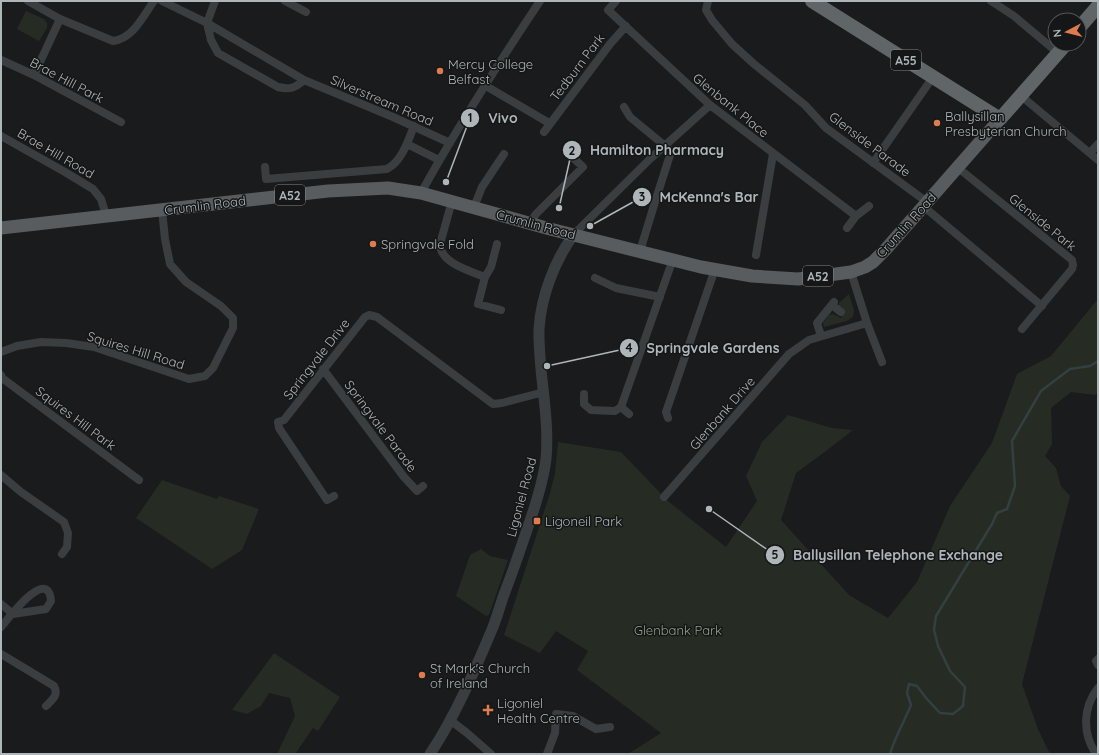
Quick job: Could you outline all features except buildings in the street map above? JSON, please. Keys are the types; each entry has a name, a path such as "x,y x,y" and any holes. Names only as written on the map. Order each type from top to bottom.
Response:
{"highway":[{"name":"A55","path":"812,1 1000,119"},
{"path":"1087,19 1098,6"},
{"name":"Crumlin Road","path":"1000,119 1059,52"}],"main road":[{"name":"Crumlin Road","path":"1,228 328,191 388,188 422,193 530,223 715,269 752,276 788,279 851,272 865,267 873,262 889,246 1000,119"}],"street":[{"path":"28,1 60,19 113,41 122,40 129,35 154,1"},
{"name":"Silverstream Road","path":"162,1 207,23 304,80 414,126 450,143"},
{"path":"215,1 207,23 218,53 278,87 286,89 295,88 304,80"},
{"path":"285,1 306,12"},
{"path":"422,193 439,160 540,1"},
{"name":"Glenbank Place","path":"616,1 608,10 710,105 856,216"},
{"name":"Glenside Parade","path":"708,1 706,10 712,20 732,44 805,105 826,128 925,204"},
{"path":"991,1 1047,39"},
{"path":"34,75 60,19"},
{"name":"Tedburn Park","path":"544,132 549,123 610,44 626,26"},
{"name":"Brae Hill Park","path":"1,60 34,75 121,122"},
{"path":"873,163 933,78"},
{"path":"486,86 549,123"},
{"path":"1020,96 1098,160"},
{"path":"574,234 650,159 710,105"},
{"path":"624,107 630,117 670,150 670,155 640,251"},
{"path":"265,167 266,179 387,168 394,163 405,149 414,126"},
{"name":"Brae Hill Road","path":"1,136 93,189 102,199 106,215"},
{"path":"407,144 439,160"},
{"path":"1090,153 1098,144"},
{"path":"474,207 482,187 504,154"},
{"path":"530,223 536,214 582,167 569,154"},
{"path":"756,255 773,154"},
{"name":"Glenside Park","path":"957,167 1072,260 1072,269 1022,329"},
{"path":"452,201 440,244 440,250 444,256 458,267 485,277"},
{"path":"925,204 1042,306"},
{"path":"847,228 856,216 870,206"},
{"name":"Squires Hill Road","path":"1,352 17,346 41,342 80,345 94,347 189,379 205,376 213,368 234,328 233,318 221,306 186,282 170,264 165,239 162,210"},
{"name":"Ligoniel Road","path":"430,754 450,720 477,665 522,547 541,484 546,461 547,418 539,330 542,312 552,275 564,248 574,234"},
{"path":"497,244 491,267 485,277 478,304 501,310"},
{"path":"584,394 584,404 592,410 615,411 621,407 673,259"},
{"path":"668,418 666,412 715,269"},
{"path":"851,272 866,323 882,362"},
{"path":"595,278 616,288 660,297"},
{"path":"821,336 817,323 833,304 841,312"},
{"name":"Springvale Drive","path":"334,496 327,500 280,428 278,422 284,420 365,317 369,315 377,317 493,404 544,392"},
{"name":"Glenbank Drive","path":"664,497 789,354 809,340 866,323"},
{"name":"Springvale Parade","path":"323,369 404,477 417,491 423,486"},
{"name":"Squires Hill Park","path":"1,375 2,378 139,480"},
{"path":"621,407 629,414"},
{"path":"1,475 21,492 64,522 68,533 67,547 62,554"},
{"path":"1,604 13,614 1,627"},
{"path":"1,654 54,686 56,694 46,706"},
{"path":"1098,659 1096,661 1098,665"},
{"path":"1096,754 1087,735 1086,720 1089,705 1098,688"},
{"path":"547,754 555,733 556,714 573,716 596,729 610,727"},
{"path":"450,720 491,754"}],"green space":[{"path":"26,11 44,19 47,23 47,28 39,41 17,29"},
{"path":"849,294 854,310 853,317 847,321 824,327 823,323 829,315 833,314 841,318 844,313 839,307 839,303"},
{"name":"Glenbank Park","path":"1098,299 1098,392 1095,395 1071,392 1051,408 1052,444 1045,456 1056,468 1061,486 1070,496 1022,684 1038,729 1050,754 628,754 661,733 577,670 588,651 556,631 540,653 504,635 550,493 555,473 558,442 621,452 669,502 726,547 757,501 746,476 762,442 788,415 832,428 853,430 796,473 781,520 849,595 888,618 917,582 950,506 992,443 1017,374 1051,356"},
{"path":"162,480 217,499 219,496 259,509 242,550 212,569 136,518"},
{"path":"481,549 490,556 508,560 489,615 486,616 456,596 470,555"},
{"path":"274,653 340,697 318,731 313,728 295,754 277,754 295,716 290,698 269,693 261,706 247,714 232,710"}],"waterway":[{"path":"890,754 911,705 907,693 909,684 917,686 940,713 953,714 963,706 965,687 950,671 938,646 934,630 936,616 992,524 997,513 1007,509 1015,486 1012,441 1041,391 1070,369 1090,366 1098,361"}],"place":[{"name":"Mercy College Belfast","path":"440,71"},
{"name":"Ballysillan Presbyterian Church","path":"937,123"},
{"name":"Vivo","path":"446,182"},
{"name":"Hamilton Pharmacy","path":"559,208"},
{"name":"McKenna's Bar","path":"590,226"},
{"name":"Springvale Fold","path":"373,244"},
{"name":"Springvale Gardens","path":"547,366"},
{"name":"Ballysillan Telephone Exchange","path":"709,509"},
{"name":"Ligoneil Park","path":"537,521"},
{"name":"St Mark's Church of Ireland","path":"422,675"},
{"name":"Ligoniel Health Centre","path":"488,710"}]}
